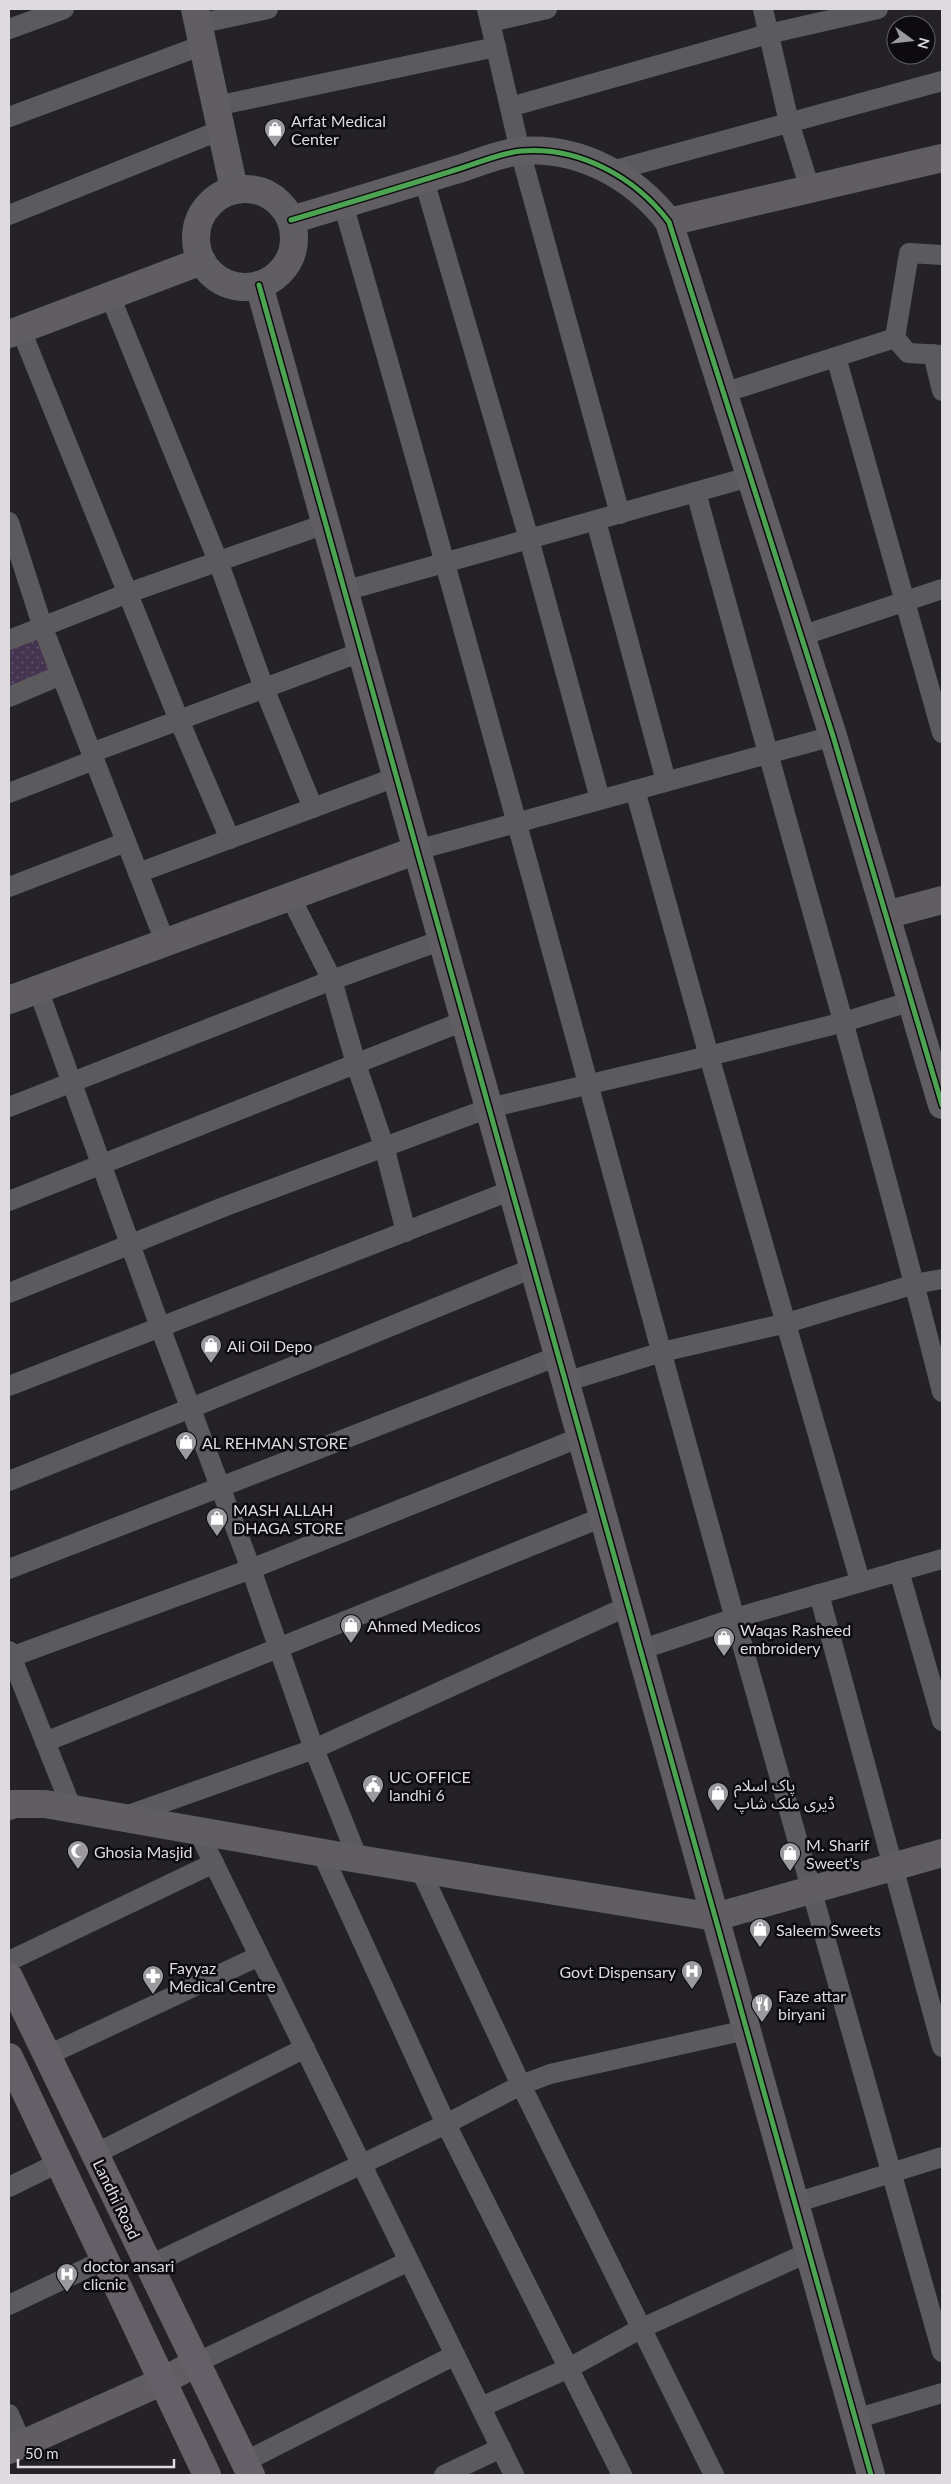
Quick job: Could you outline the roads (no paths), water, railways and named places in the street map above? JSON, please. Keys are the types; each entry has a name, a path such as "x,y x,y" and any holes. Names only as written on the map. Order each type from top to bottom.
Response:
{"main road":[{"name":"Landhi Road","path":"9,1977 248,2469"},
{"path":"11,2066 207,2475"}],"street":[{"path":"9,29 64,9"},
{"path":"9,117 198,26 268,9"},
{"path":"547,9 488,16 520,151 620,514"},
{"path":"763,9 789,122 810,189"},
{"path":"510,107 768,34 878,9"},
{"path":"198,26 234,189"},
{"path":"9,216 219,118 496,47"},
{"path":"612,171 942,81"},
{"path":"291,220 520,151 564,155 586,160 612,171 640,190 656,204 669,222 833,736 942,1106"},
{"path":"669,222 942,158"},
{"path":"424,180 529,539 600,799"},
{"path":"234,189 257,189 272,196 284,206 291,220 294,244 285,267 274,278 259,285 242,287 226,283 212,274 202,261 196,246 197,229 202,214 212,201 234,189"},
{"path":"344,204 446,563 515,824 589,1084 735,1618 942,2352"},
{"path":"942,255 909,253 896,338 908,353 938,355 942,391"},
{"path":"202,261 15,332 128,593 179,720 230,839"},
{"path":"259,285 871,2475"},
{"path":"110,296 218,561 264,688 313,808"},
{"path":"723,393 896,338"},
{"path":"836,357 942,733"},
{"path":"344,591 749,476"},
{"path":"696,492 766,753 844,1022 915,1284 942,1392"},
{"path":"596,521 666,781"},
{"path":"9,640 128,593 326,524"},
{"path":"10,527 43,628 166,942"},
{"path":"801,636 942,589"},
{"path":"9,793 179,720 362,652"},
{"path":"9,697 61,675"},
{"path":"9,1000 417,850 833,736"},
{"path":"138,873 396,777"},
{"path":"635,790 709,1056 860,1581"},
{"path":"9,887 126,842"},
{"path":"290,896 332,980 356,1064 384,1146 406,1232"},
{"path":"886,915 942,900"},
{"path":"9,1107 332,980 442,940"},
{"path":"38,989 160,1327 251,1568 314,1749 358,1859"},
{"path":"9,1293 131,1243 489,1108 709,1056 844,1022 912,1002"},
{"path":"9,1201 464,1021"},
{"path":"9,1386 512,1190"},
{"path":"9,1481 533,1268"},
{"path":"565,1382 662,1352 786,1323 915,1284 942,1279"},
{"path":"9,1569 558,1356"},
{"path":"72,1809 10,1654 251,1568 581,1437"},
{"path":"45,1742 603,1517"},
{"path":"640,1650 735,1618 860,1581 942,1560"},
{"path":"899,1571 942,1721"},
{"path":"819,1594 942,2047"},
{"path":"121,1817 314,1749 628,1606"},
{"path":"9,1806 13,1804 45,1804 322,1853 715,1917 942,1853"},
{"path":"198,1831 514,2475"},
{"path":"322,1853 446,2124 622,2475"},
{"path":"9,1961 214,1864"},
{"path":"420,1869 521,2085 714,2475"},
{"path":"46,2056 260,1956"},
{"path":"150,2265 446,2124 521,2085 550,2074 746,2030"},
{"path":"95,2154 305,2048"},
{"path":"794,2203 942,2157"},
{"path":"9,2187 58,2163"},
{"path":"481,2407 569,2368 642,2328 809,2252"},
{"path":"9,2305 104,2260"},
{"path":"9,2414 15,2447 161,2382 196,2363 409,2261"},
{"path":"248,2469 456,2355"},
{"path":"855,2419 942,2393"},
{"path":"444,2475 501,2448"}],"place":[{"name":"Arfat Medical Center","path":"275,148"},
{"name":"Ali Oil Depo","path":"211,1364"},
{"name":"AL REHMAN STORE","path":"186,1461"},
{"name":"MASH ALLAH DHAGA STORE","path":"217,1537"},
{"name":"Ahmed Medicos","path":"351,1644"},
{"name":"Waqas Rasheed embroidery","path":"724,1657"},
{"name":"UC OFFICE landhi 6","path":"373,1804"},
{"name":"پاک اسلام ڈیری ملک شاپ","path":"718,1812"},
{"name":"Ghosia Masjid","path":"78,1870"},
{"name":"M. Sharif Sweet's","path":"790,1872"},
{"name":"Saleem Sweets","path":"760,1948"},
{"name":"Govt Dispensary","path":"692,1990"},
{"name":"Fayyaz Medical Centre","path":"153,1995"},
{"name":"Faze attar biryani","path":"762,2023"},
{"name":"doctor ansari clicnic","path":"67,2293"}]}
